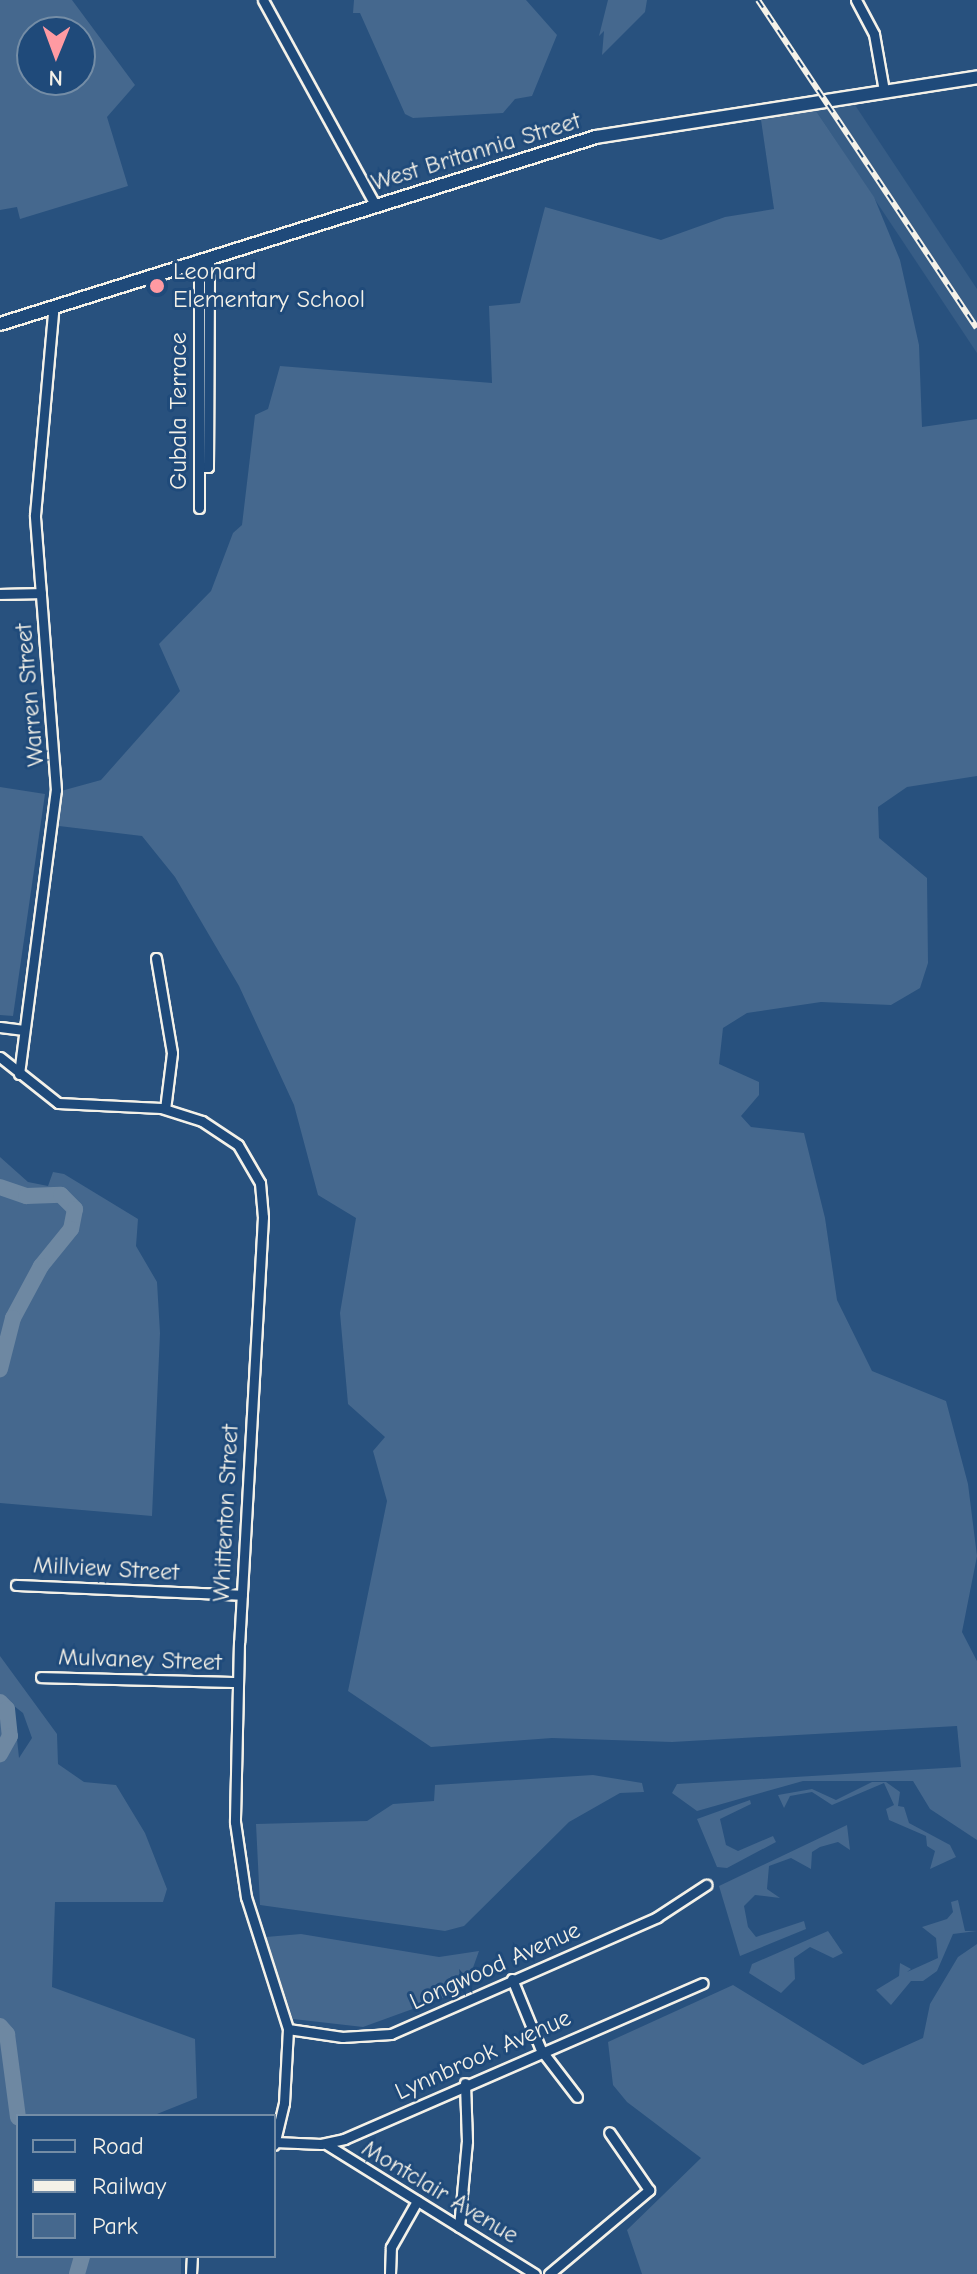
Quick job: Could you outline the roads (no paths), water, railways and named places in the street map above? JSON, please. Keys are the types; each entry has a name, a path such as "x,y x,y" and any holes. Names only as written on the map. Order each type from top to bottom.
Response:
{"street":[{"path":"263,0 376,206"},
{"path":"856,0 874,34 884,91"},
{"name":"West Britannia Street","path":"0,324 53,312 596,137 977,77"},
{"name":"Gubala Terrace","path":"199,467 208,467 204,264"},
{"name":"Gubala Terrace","path":"199,508 204,264"},
{"name":"Warren Street","path":"19,1074 56,790 36,486 53,312"},
{"path":"0,594 41,593"},
{"path":"156,958 172,1053 165,1109"},
{"path":"0,1027 24,1030"},
{"name":"Whittenton Street","path":"0,1057 43,1096 66,1105 165,1109 195,1117 232,1139 252,1163 261,1191 238,1682 238,1854 288,2029 285,2095 276,2139"},
{"name":"Millview Street","path":"16,1585 242,1595"},
{"name":"Mulvaney Street","path":"41,1677 238,1682"},
{"name":"Longwood Avenue","path":"288,2029 342,2037 391,2034 664,1913 706,1885"},
{"path":"512,1979 541,2050 577,2097"},
{"name":"Lynnbrook Avenue","path":"276,2144 326,2144 703,1983"},
{"path":"459,2227 467,2141 465,2083"},
{"path":"549,2274 649,2190 609,2132"},
{"name":"Montclair Avenue","path":"326,2144 535,2274"},
{"path":"390,2274 392,2244 417,2201"}],"waterway":[{"path":"0,1187 26,1196 61,1195 75,1209 71,1229 41,1266 13,1318 0,1369"},
{"path":"0,1702 7,1709 10,1736 0,1754"},
{"path":"0,2026 7,2034 18,2114"},
{"path":"77,2274 81,2258"}],"railway":[{"path":"758,0 977,328"}],"place":[{"name":"Leonard Elementary School","path":"157,286"}]}
